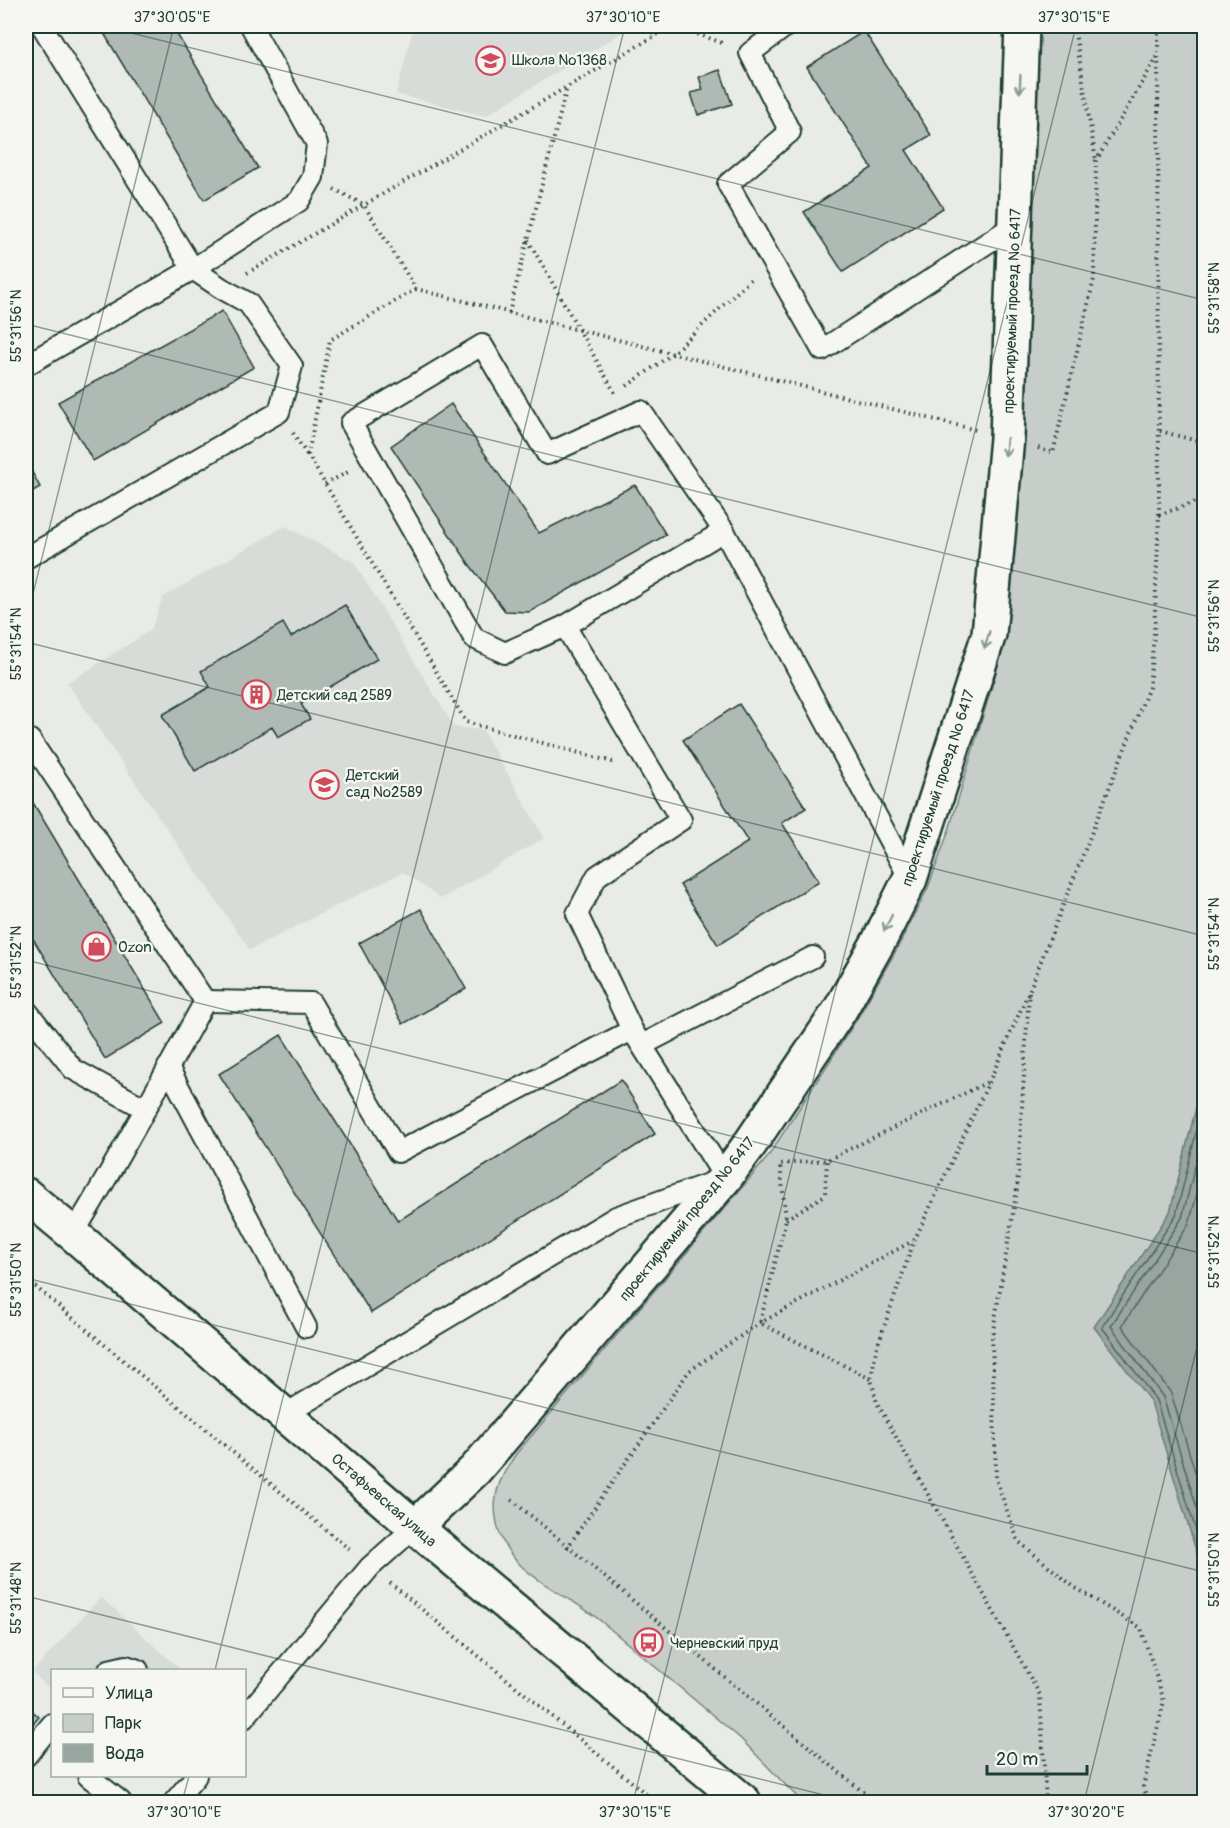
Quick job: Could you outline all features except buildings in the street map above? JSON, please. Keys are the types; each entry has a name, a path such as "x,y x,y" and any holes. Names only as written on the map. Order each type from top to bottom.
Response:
{"street":[{"name":"проектируемый проезд № 6417","path":"415,1527 475,1470 725,1178 840,1010 880,939 910,879 989,634 1007,438 1022,26"},
{"name":"Остафьевская улица","path":"26,1195 415,1527 744,1803"}],"lane":[{"path":"26,558 279,411 292,366 248,303 193,269 42,26"},
{"path":"26,364 193,269 299,201 313,177 317,144 251,26"},
{"path":"786,26 750,52 790,132 728,184 822,350 1015,225"},
{"path":"724,531 566,626 505,653 474,638 351,423 482,345 547,454 641,411 724,531 910,879"},
{"path":"284,1414 616,1217 725,1178 637,1037 577,914 597,876 681,820 566,626"},
{"path":"27,738 205,1001"},
{"path":"205,1001 311,1003 398,1152 637,1037 813,957"},
{"path":"73,1234 114,1167 144,1108 205,1001"},
{"path":"26,1010 73,1069 144,1108"},
{"path":"168,1067 306,1328"},
{"path":"246,1716 370,1567 415,1527"},
{"path":"116,1669 126,1666 133,1669"},
{"path":"26,1756 49,1736"},
{"path":"89,1777 121,1803"},
{"path":"174,1803 195,1777"}],"path":[{"path":"221,288 673,26 750,52"},
{"path":"1053,453 1094,279 1096,161 1074,26"},
{"path":"1046,1803 1040,1695 877,1403 871,1379 876,1350 914,1241 989,1082 1030,988 1149,687 1154,636 1159,515 1158,26"},
{"path":"1096,161 1158,56"},
{"path":"509,313 567,86"},
{"path":"313,177 364,206 416,290 1007,438"},
{"path":"528,239 628,417"},
{"path":"625,387 672,354 771,260"},
{"path":"1160,431 1201,442 1204,447"},
{"path":"1159,515 1204,499"},
{"path":"1030,988 1017,1189 993,1336 996,1479 1018,1541 1074,1587 1141,1628 1164,1701 1143,1787 1148,1803"},
{"path":"760,1323 786,1219 780,1164 827,1160 989,1082"},
{"path":"786,1219 825,1195 827,1160"},
{"path":"567,1548 689,1371 760,1323 914,1241"},
{"path":"26,1279 656,1803"},
{"path":"760,1323 871,1379"},
{"path":"512,1500 875,1803"}],"shaded area":[{"name":"Школа №1368","path":"414,26 633,26 485,116 396,94"},
{"name":"Детский сад №2589","path":"285,526 354,562 454,727 483,730 544,838 441,899 403,872 250,950 67,683 151,630 163,597"},
{"path":"101,1597 180,1669 51,1669 51,1690 32,1672"}],"green space":[{"path":"1035,26 1204,26 1204,1802 802,1802 741,1739 602,1622 537,1579 523,1567 510,1553 501,1537 496,1518 495,1500 502,1476 516,1454 767,1158 857,1019 897,949 928,888 949,830 1002,652 1020,454"}],"water":[{"path":"1204,1075 1204,1577 1151,1402 1094,1327 1170,1212"}],"place":[{"name":"Школа №1368","path":"491,60"},
{"name":"Детский сад 2589","path":"256,695"},
{"name":"Детский сад №2589","path":"325,784"},
{"name":"Ozon","path":"97,947"},
{"name":"Черневский пруд","path":"649,1643"}]}
